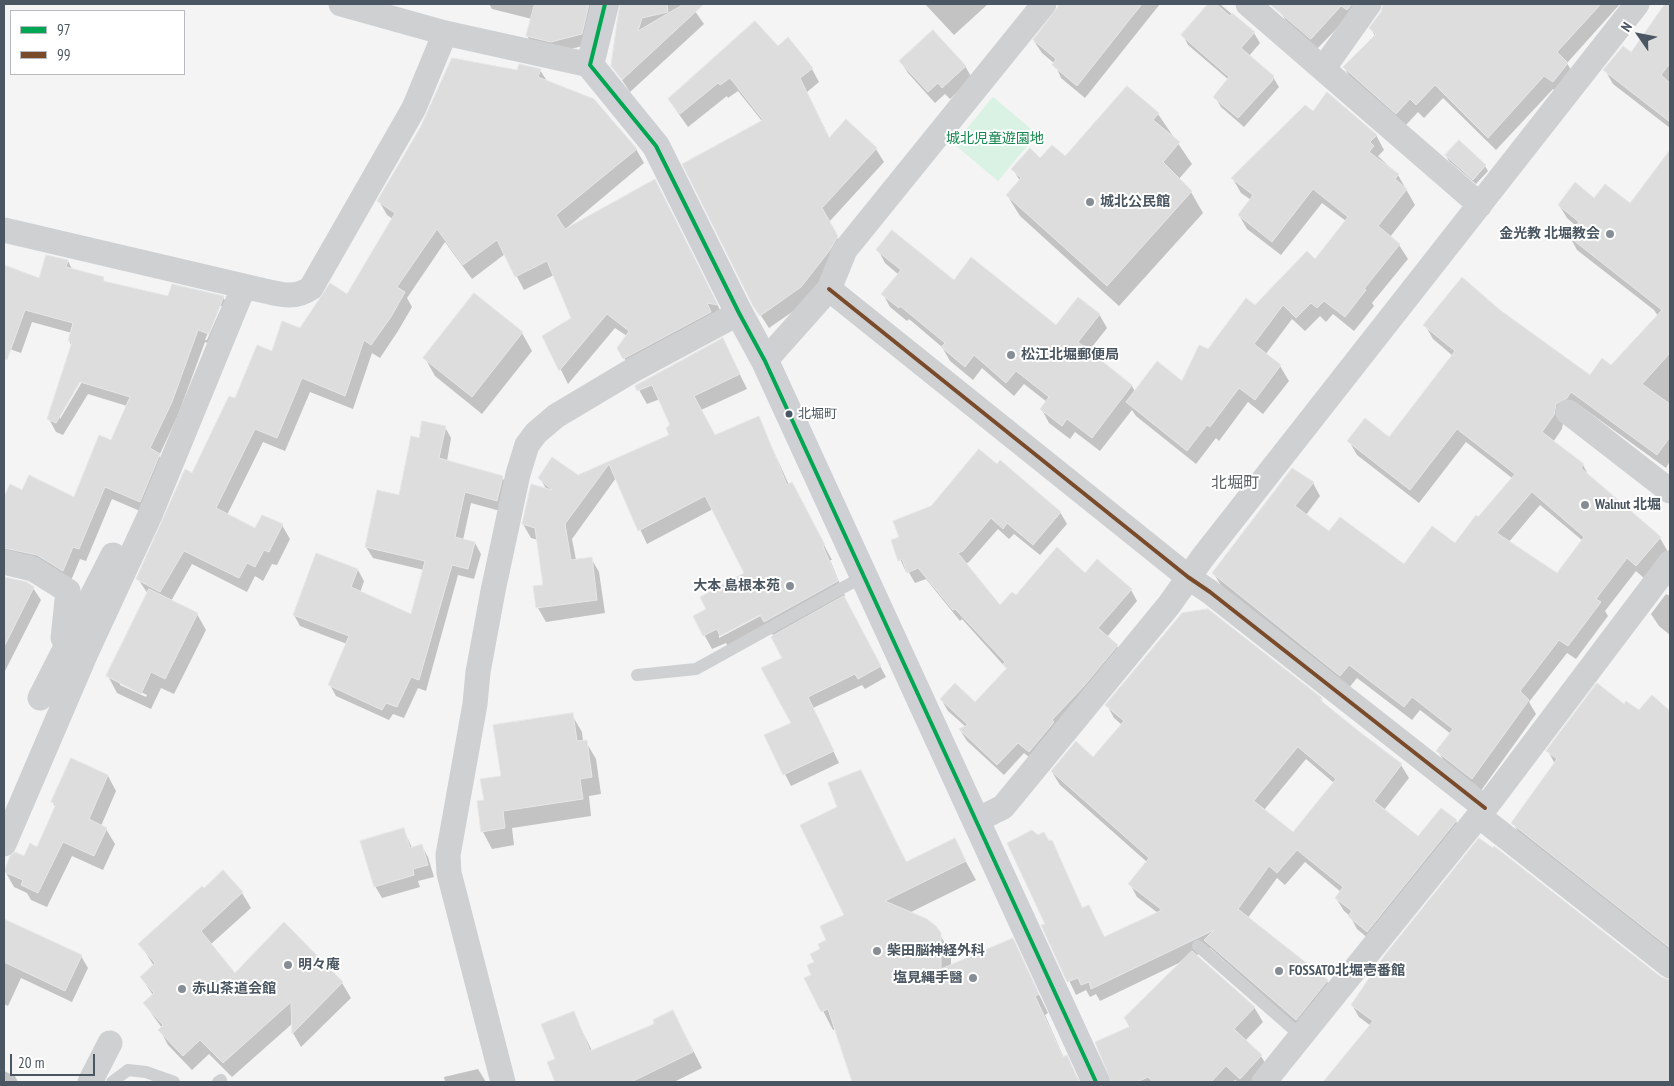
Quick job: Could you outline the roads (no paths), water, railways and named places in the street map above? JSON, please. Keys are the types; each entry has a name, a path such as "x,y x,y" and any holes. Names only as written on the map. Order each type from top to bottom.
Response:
{"street":[{"path":"341,4 445,33 590,65 656,146 738,313 765,361 1096,1082"},
{"path":"590,65 605,4"},
{"path":"765,361 830,289 845,250 1044,4"},
{"path":"1248,4 1480,205"},
{"path":"1323,69 1368,4"},
{"path":"975,821 1003,807 1169,605 1188,577 1637,4"},
{"path":"4,230 244,286 290,296 300,295 311,288 414,108 445,33"},
{"path":"4,844 86,653 150,515 244,286"},
{"path":"830,289 1188,577 1210,592 1670,966"},
{"path":"503,1082 449,873 448,855 475,704 478,672 521,458 536,433 556,416 633,370 738,313"},
{"path":"1568,412 1670,491"},
{"path":"40,698 130,522 150,515"},
{"path":"4,562 33,569 68,591 63,638 68,646"},
{"path":"1264,1082 1482,812 1670,564"},
{"path":"90,1082 110,1043"}],"lane":[{"path":"637,675 696,669 864,576"},
{"path":"1198,946 1301,1036"},
{"path":"112,1082 128,1070 146,1072 174,1082"}],"place":[{"name":"城北公民館","path":"1090,202"},
{"name":"金光教 北堀教会","path":"1610,234"},
{"name":"松江北堀郵便局","path":"1011,355"},
{"name":"北堀町","path":"789,414"},
{"name":"Walnut 北堀","path":"1585,505"},
{"name":"大本 島根本苑","path":"790,586"},
{"name":"柴田脳神経外科","path":"877,951"},
{"name":"明々庵","path":"288,965"},
{"name":"FOSSATO北堀壱番館","path":"1279,971"},
{"name":"塩見縄手醫","path":"973,978"},
{"name":"赤山茶道会館","path":"182,989"}],"district":[{"name":"北堀町","path":"1235,483"}],"park label":[{"name":"城北児童遊園地","path":"995,139"}]}
